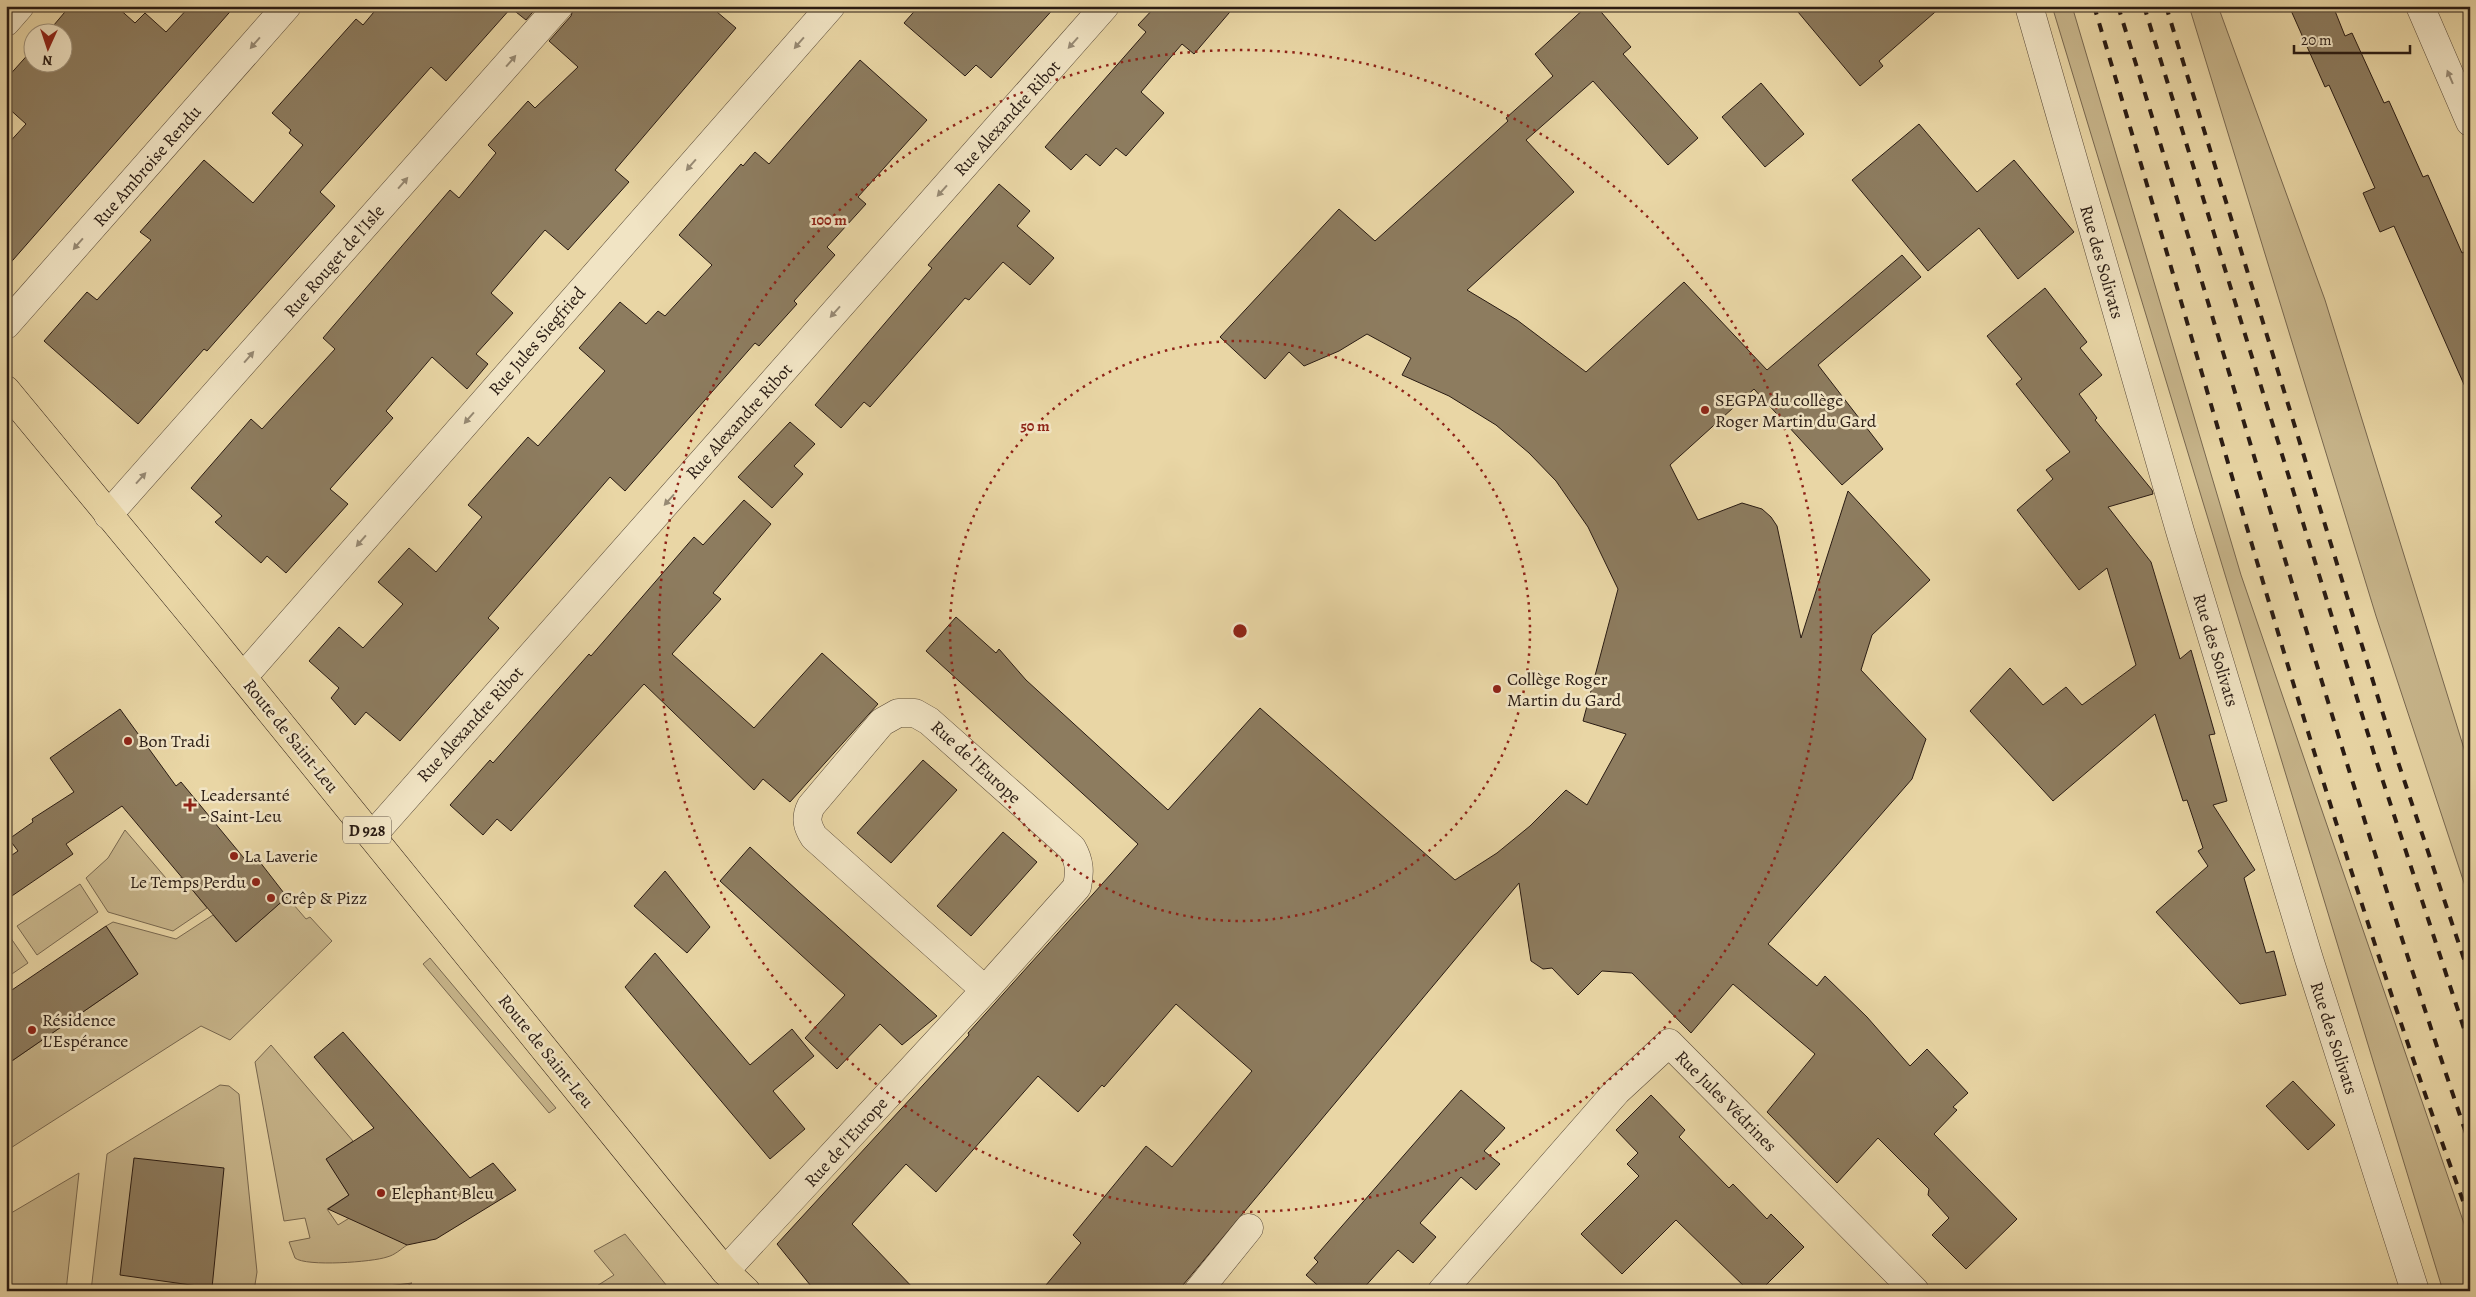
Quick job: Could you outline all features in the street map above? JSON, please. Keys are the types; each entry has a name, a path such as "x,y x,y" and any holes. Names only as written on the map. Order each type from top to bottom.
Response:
{"main road":[{"name":"Route de Saint-Leu","path":"6,390 243,677 731,1281 746,1291"}],"street":[{"path":"6,22 20,6"},
{"name":"Rue Ambroise Rendu","path":"6,325 287,6"},
{"name":"Rue Rouget de l'Isle","path":"108,515 559,6"},
{"name":"Rue Jules Siegfried","path":"243,677 831,6"},
{"name":"Rue Alexandre Ribot","path":"372,836 1106,6"},
{"name":"Rue des Solivats","path":"2028,6 2180,531 2303,940 2415,1291"},
{"path":"2420,6 2470,122"},
{"name":"Rue de l'Europe","path":"731,1281 1077,887 1080,875 1077,857 1072,848 929,721 916,713 898,713 882,722 811,806 806,818 807,824 814,837 985,990"},
{"name":"Rue Jules Védrines","path":"1442,1291 1617,1091 1669,1043 1915,1291"},
{"path":"1198,1291 1249,1228"}],"shaded area":[{"path":"2052,6 2072,6 2241,575 2470,1241 2470,1291 2443,1291"},
{"path":"2189,6 2218,6 2325,300 2470,768 2470,901 2376,616"},
{"path":"125,830 171,884 182,877 207,908 173,931 108,912 86,878 108,858"},
{"path":"80,884 98,912 37,955 17,926"},
{"path":"287,897 306,919 310,917 332,941 230,1040 201,1026 6,1151 6,1065 138,974 106,926 113,922 176,939 213,915 236,942"},
{"path":"8,934 28,963 6,978 6,935"},
{"path":"430,958 556,1108 549,1113 423,964"},
{"path":"271,1045 353,1141 327,1159 349,1195 327,1209 338,1225 359,1212 407,1245 390,1256 340,1263 302,1261 295,1258 289,1242 310,1238 305,1218 284,1221 255,1062"},
{"path":"220,1085 229,1086 239,1094 257,1272 254,1291 91,1291 107,1154"},
{"path":"79,1173 66,1291 6,1291 6,1216"},
{"path":"625,1234 671,1291 589,1291 614,1275 594,1251"},
{"path":"412,1283 398,1291 348,1291"}],"building":[{"path":"70,6 116,6 135,23 145,13 166,32 190,6 235,6 6,268 6,146 26,124 6,106 6,79 22,61 22,72 72,72 72,22 56,22"},
{"path":"379,6 538,6 526,20 511,8 446,81 431,67 320,192 335,206 207,351 204,349 138,424 44,341 87,292 97,300 151,240 140,232 204,160 253,203 303,145 289,133 291,130 272,113 356,19 363,25"},
{"path":"574,6 710,6 736,28 615,170 629,182 568,250 545,230 491,293 513,313 476,354 488,364 467,389 432,357 386,411 393,418 330,489 348,504 286,573 267,556 261,563 215,522 222,516 191,488 251,419 262,429 335,349 323,338 450,190 459,198 496,153 488,145 528,101 535,108 578,67 549,41 571,16"},
{"path":"919,6 1056,6 991,78 976,65 965,76 904,23"},
{"path":"1156,6 1235,6 1194,54 1182,44 1141,92 1164,113 1126,156 1116,148 1100,166 1086,154 1071,170 1045,147 1146,32 1138,25"},
{"path":"1587,6 1596,6 1631,47 1623,54 1698,138 1668,165 1593,81 1526,140 1574,192 1467,290 1517,320 1586,372 1684,282 1767,370 1902,255 1921,277 1818,365 1883,449 1842,485 1754,389 1670,465 1698,520 1742,503 1762,509 1771,517 1777,526 1801,638 1848,491 1930,580 1872,635 1861,670 1926,739 1912,779 1768,944 1817,986 1825,976 1867,1017 1910,1066 1927,1049 1968,1093 1953,1107 1957,1110 1934,1134 2017,1219 1966,1269 1932,1235 1949,1218 1928,1195 1929,1189 1878,1138 1837,1183 1767,1112 1815,1054 1733,984 1691,1033 1632,973 1602,971 1578,995 1552,968 1543,969 1531,961 1519,883 1178,1291 1041,1291 1081,1243 1073,1235 1146,1146 1172,1167 1252,1071 1176,1004 1104,1087 1102,1085 1078,1112 1038,1076 936,1192 906,1164 852,1224 916,1291 815,1291 777,1244 969,1035 968,1033 1138,844 926,651 956,617 996,653 999,649 1026,680 1168,810 1260,708 1455,880 1497,853 1530,826 1566,790 1587,805 1626,734 1583,721 1618,589 1588,527 1556,481 1529,453 1496,425 1449,396 1402,375 1411,358 1367,334 1339,351 1304,366 1289,352 1265,379 1220,337 1339,209 1375,241 1508,121 1506,118 1553,76 1535,54"},
{"path":"1793,6 1942,6 1879,61 1883,66 1860,86"},
{"path":"2289,6 2333,6 2345,36 2352,33 2384,103 2389,101 2423,177 2428,175 2462,253 2470,249 2470,398 2394,226 2380,232 2363,193 2375,188 2329,85 2325,87"},
{"path":"860,60 927,120 858,197 866,204 827,247 835,255 794,301 797,304 759,346 755,343 625,491 610,477 488,618 499,628 400,741 366,712 355,725 331,698 339,688 309,661 339,627 363,648 403,604 378,582 409,548 436,572 482,517 468,505 528,437 538,446 605,371 579,348 620,302 646,324 658,311 665,316 712,265 679,235 741,164 743,166 755,152 769,164"},
{"path":"1761,83 1804,134 1765,167 1722,117"},
{"path":"1919,124 1977,192 2014,160 2074,232 2018,279 1979,228 1928,271 1852,180"},
{"path":"999,184 1030,211 1017,226 1054,258 1030,285 1003,262 969,300 965,298 870,407 864,402 841,428 815,405 932,268 928,265"},
{"path":"2045,288 2087,342 2080,348 2102,375 2079,394 2097,418 2095,420 2152,490 2153,494 2108,507 2151,562 2180,659 2191,650 2215,734 2209,735 2227,801 2213,805 2255,870 2244,878 2266,953 2274,951 2286,995 2240,1004 2156,912 2208,866 2198,851 2203,848 2187,800 2183,801 2155,714 2053,801 1970,711 2010,668 2043,705 2066,687 2082,705 2136,665 2107,568 2079,590 2017,510 2053,479 2046,470 2070,452 2016,384 2022,379 1987,336"},
{"path":"790,422 815,444 794,466 803,474 772,508 738,477"},
{"path":"744,500 771,524 713,593 721,599 672,654 754,728 822,653 878,704 790,802 763,779 754,790 644,684 511,831 497,819 483,835 450,805 490,760 493,763 589,654 591,656 694,537 703,545"},
{"path":"120,709 176,786 181,782 248,863 256,857 287,897 236,942 122,806 66,844 73,854 6,900 6,859 18,851 9,839 33,822 32,819 74,792 50,758"},
{"path":"923,760 957,790 891,863 857,833"},
{"path":"1003,832 1037,862 971,936 937,906"},
{"path":"750,847 937,1016 902,1045 880,1024 837,1069 805,1038 845,995 720,881"},
{"path":"665,871 710,927 687,953 634,906"},
{"name":"Résidence L'Espérance","path":"106,926 138,974 6,1065 6,994"},
{"path":"655,953 750,1065 792,1029 814,1056 773,1091 805,1129 770,1159 625,987"},
{"path":"343,1032 470,1178 493,1163 516,1190 436,1239 407,1245 328,1209 349,1195 326,1159 374,1128 314,1057"},
{"path":"2293,1081 2335,1125 2308,1150 2266,1106"},
{"path":"1461,1090 1505,1128 1484,1151 1500,1164 1476,1190 1461,1177 1420,1223 1436,1237 1413,1263 1398,1250 1361,1291 1324,1291 1306,1275 1318,1262 1314,1258"},
{"path":"1651,1095 1685,1130 1679,1137 1729,1188 1733,1184 1767,1219 1771,1214 1804,1247 1760,1291 1749,1291 1676,1220 1622,1274 1581,1234 1639,1176 1627,1164 1638,1153 1616,1130"},
{"path":"134,1158 224,1168 212,1288 120,1275"}],"railway":[{"path":"2094,6 2319,768 2417,1070 2470,1220"},
{"path":"2118,6 2333,720 2470,1145"},
{"path":"2144,6 2376,760 2470,1047"},
{"path":"2166,6 2395,753 2470,977"}],"place":[{"name":"SEGPA du collège Roger Martin du Gard","path":"1705,410"},
{"name":"Collège Roger Martin du Gard","path":"1497,689"},
{"name":"Bon Tradi","path":"128,741"},
{"name":"Leadersanté - Saint-Leu","path":"190,805"},
{"name":"La Laverie","path":"234,856"},
{"name":"Le Temps Perdu","path":"256,882"},
{"name":"Crêp & Pizz","path":"271,898"},
{"name":"Résidence L'Espérance","path":"32,1030"},
{"name":"Elephant Bleu","path":"381,1193"}]}
